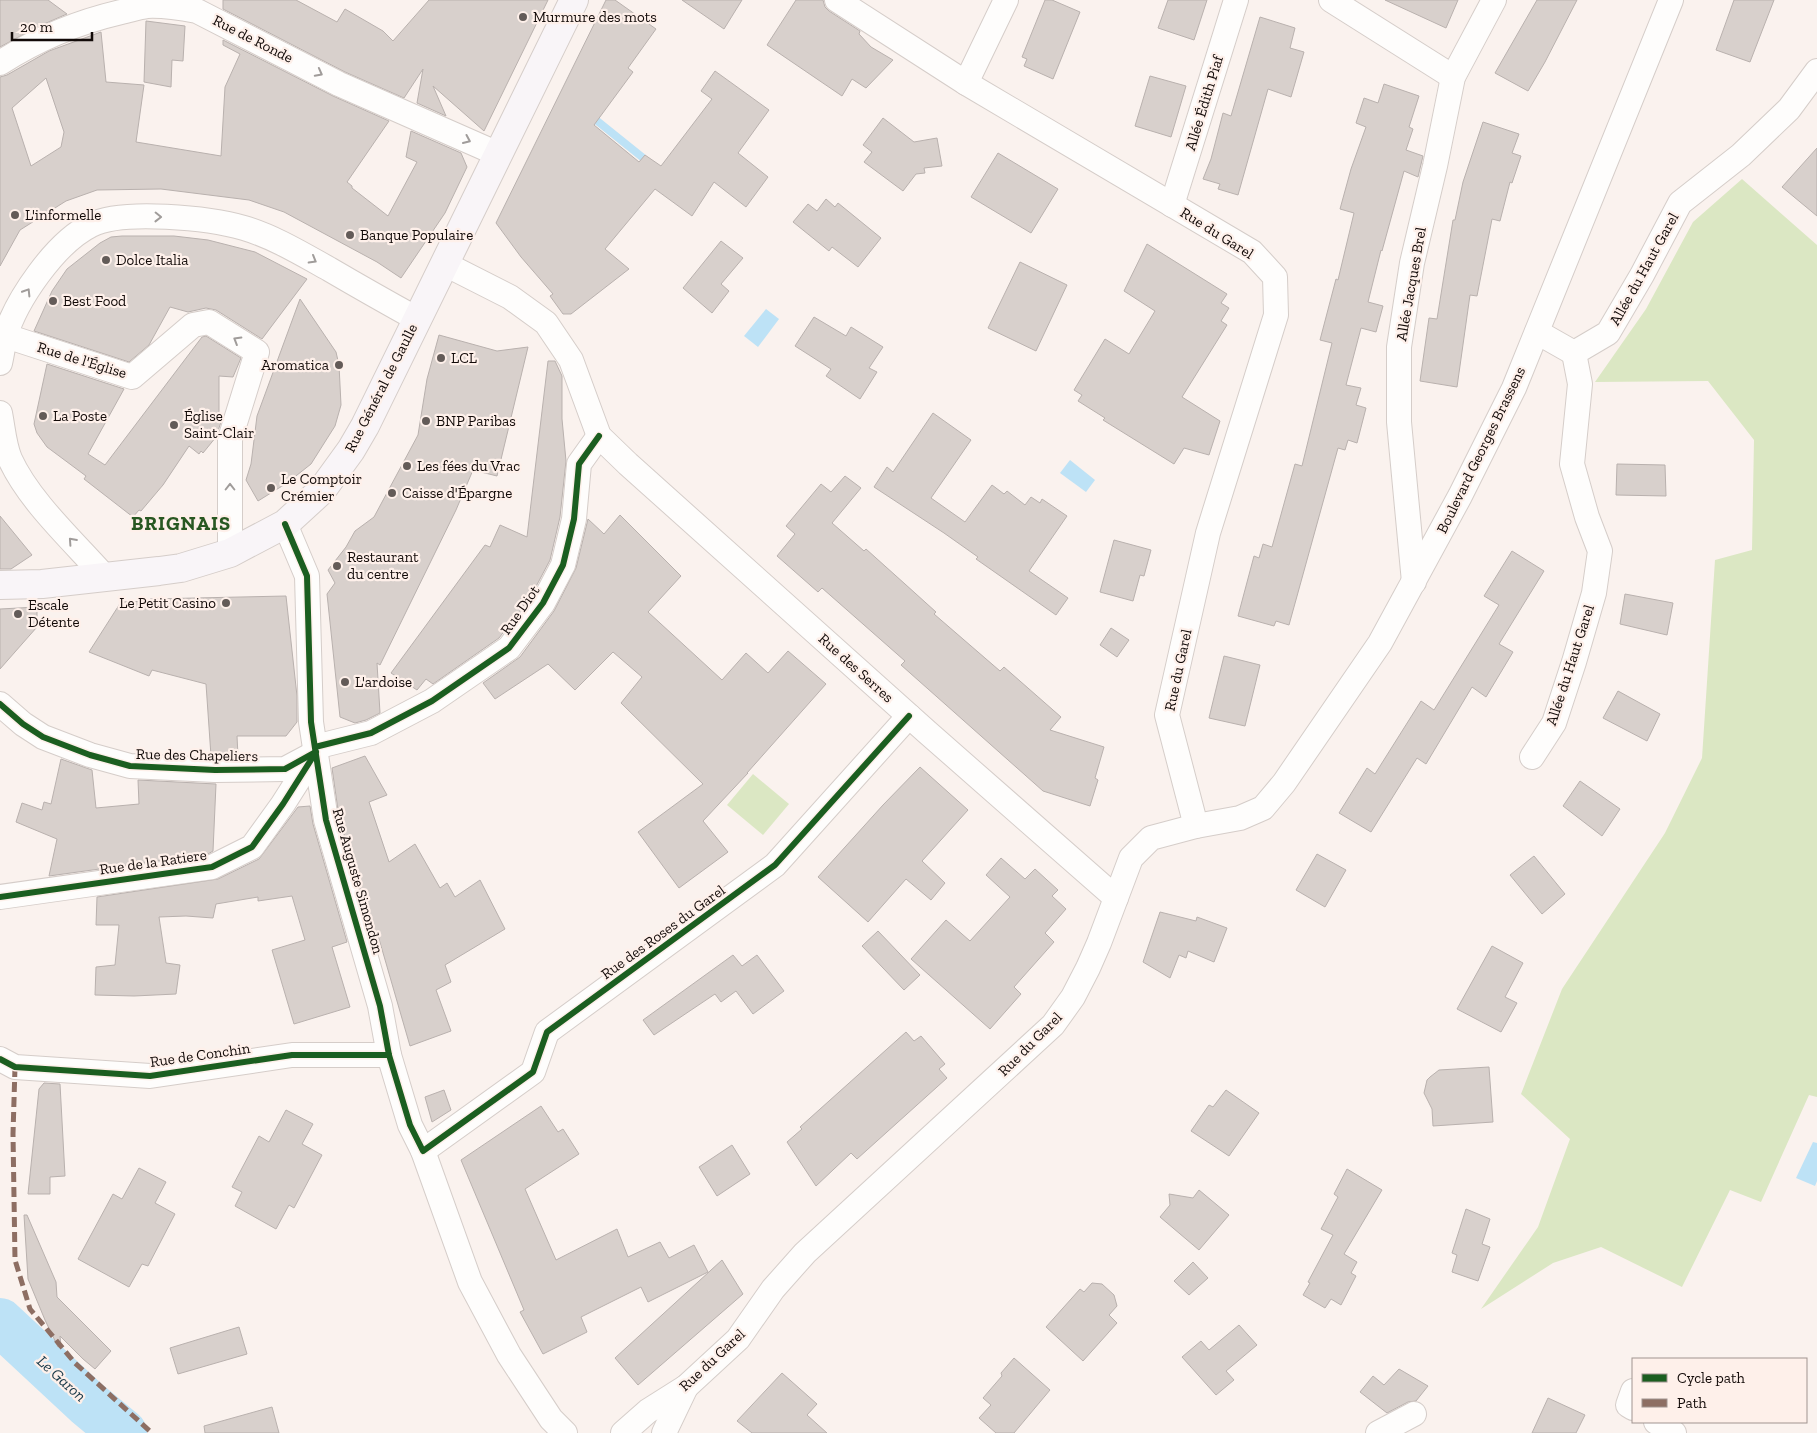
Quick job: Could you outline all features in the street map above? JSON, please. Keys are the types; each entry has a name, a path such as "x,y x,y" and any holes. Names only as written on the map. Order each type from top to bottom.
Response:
{"street":[{"name":"Rue Général de Gaulle","path":"0,586 42,584 182,568 230,553 285,524 322,490 351,450 365,426 574,0"},
{"name":"Rue du Garel","path":"623,1433 648,1411 686,1387 738,1339 773,1289 812,1247 1053,1025 1073,997 1088,968 1131,858 1151,838 1196,826 1167,715 1208,532 1276,315 1275,277 1252,252 966,84 837,0"},
{"path":"966,84 1006,0"},
{"name":"Allée Édith Piaf","path":"1172,205 1236,0"},
{"path":"1331,0 1453,77"},
{"name":"Allée Jacques Brel","path":"1414,582 1399,422 1400,347 1412,263 1435,166 1453,77 1494,0"},
{"name":"Boulevard Georges Brassens","path":"1196,826 1240,818 1263,808 1284,783 1380,643 1460,496 1510,396 1671,0"},
{"name":"Rue de Ronde","path":"0,63 23,48 49,36 103,16 147,6 199,6 339,84 498,154"},
{"name":"Allée du Haut Garel","path":"1532,757 1554,723 1566,688 1594,593 1600,551 1587,517 1572,464 1580,384 1574,353 1608,333 1680,203 1741,155 1789,109 1817,71"},
{"path":"0,363 6,336 20,302 41,270 65,244 91,225 121,217 180,218 244,228 291,248 417,320"},
{"path":"445,264 510,298 546,323 571,360 599,436"},
{"name":"Rue de l'Église","path":"6,336 132,377 193,325 208,322 257,352 230,439 230,553"},
{"path":"1537,332 1574,353"},
{"path":"1,426 9,457 22,480 48,513 105,577"},
{"name":"Rue des Serres","path":"599,436 628,464 1116,898"},
{"name":"Rue Diot","path":"315,750 372,733 432,701 509,648 542,602 563,565 574,519 580,464 599,436"},
{"name":"Rue Auguste Simondon","path":"285,524 307,576 311,722 326,820 380,1006 388,1055 410,1125 423,1151 470,1282 509,1355 552,1419 565,1433"},
{"name":"Rue des Chapeliers","path":"0,704 22,724 42,737 90,755 130,766 215,770 285,769 315,750"},
{"name":"Rue des Roses du Garel","path":"423,1151 533,1072 547,1032 775,865 910,716"},
{"name":"Rue de la Ratiere","path":"0,897 212,867 252,847 283,804 315,750"},
{"name":"Rue de Conchin","path":"8,1063 150,1076 292,1055 388,1055"},
{"path":"664,1433 686,1387"},
{"path":"1632,1394 1628,1405 1632,1407"},
{"path":"1378,1433 1414,1414"},
{"path":"1658,1423 1674,1433"}],"green space":[{"path":"1742,179 1817,245 1817,1097 1809,1095 1761,1202 1730,1190 1682,1287 1601,1247 1553,1263 1481,1309 1538,1227 1570,1139 1521,1094 1562,989 1665,833 1702,758 1715,560 1752,550 1754,440 1708,381 1595,382 1646,309 1693,222"},
{"path":"753,774 789,804 763,835 727,805"}],"water":[{"path":"766,309 779,319 758,347 744,336"},
{"path":"1070,460 1095,480 1086,492 1060,473"},
{"path":"1813,1142 1817,1143 1817,1181 1815,1186 1796,1178"}],"building":[{"path":"0,0 48,0 67,14 37,27 0,47"},
{"path":"223,0 296,0 337,22 345,9 383,31 393,41 429,0 548,0 484,131 433,86 446,116 417,103 423,69 404,98 345,72 223,9"},
{"path":"606,0 615,0 656,29 628,68 633,72 594,125 639,162 645,155 661,166 712,99 701,91 715,71 769,110 738,153 768,177 746,207 714,182 692,216 655,189 605,249 629,269 571,314 563,314 550,296 553,294 521,257 496,223"},
{"path":"682,0 742,0 724,29"},
{"path":"796,0 823,0 825,7 829,11 860,31 859,34 871,47 893,60 866,88 852,79 842,96 767,45"},
{"path":"1045,0 1052,0 1080,12 1053,79 1024,66 1027,59 1022,57"},
{"path":"1168,0 1207,0 1194,40 1158,28"},
{"path":"1385,0 1458,0 1446,28"},
{"path":"1537,0 1577,0 1528,91 1495,73"},
{"path":"1734,0 1774,0 1750,62 1716,50"},
{"path":"1260,17 1295,28 1290,48 1304,52 1291,97 1268,89 1238,195 1218,189 1220,184 1203,179 1211,159 1223,113 1231,116"},
{"path":"146,21 185,26 183,61 172,60 171,87 144,82"},
{"path":"101,32 106,82 144,85 136,142 221,156 225,87 240,54 223,45 223,40 333,96 389,121 347,182 388,216 417,162 406,157 411,131 461,153 467,167 445,213 401,278 377,262 284,212 249,200 161,189 97,190 66,201 20,230 0,266 0,77 7,75 49,51","holes":["46,78 64,132 61,147 31,166 12,108"]},
{"path":"1150,76 1186,86 1171,137 1135,126"},
{"path":"1384,84 1419,96 1409,127 1413,129 1406,150 1423,156 1418,177 1404,171 1368,302 1383,306 1376,332 1361,328 1346,385 1361,388 1356,405 1366,408 1357,443 1348,440 1345,450 1338,448 1289,625 1276,621 1274,626 1238,616 1254,556 1259,558 1263,544 1272,547 1295,464 1302,466 1332,343 1320,340 1336,279 1338,280 1354,213 1340,209 1351,169 1366,127 1356,123 1364,98 1378,103"},
{"path":"883,118 914,142 937,138 942,166 924,168 925,173 916,174 903,191 864,162 872,152 863,145"},
{"path":"1483,122 1519,134 1512,153 1521,156 1512,183 1510,182 1500,221 1492,219 1477,296 1470,295 1457,387 1420,381 1429,318 1437,319 1453,220 1455,220 1463,182"},
{"path":"1817,148 1817,216 1782,187"},
{"path":"998,153 1058,189 1031,233 971,197"},
{"path":"826,199 835,207 838,203 881,238 858,267 832,247 829,251 793,222 808,204 817,211"},
{"path":"174,236 208,240 255,252 307,279 262,339 216,310 206,308 188,312 170,307 149,345 129,362 34,331 52,291 67,269 100,243 111,237"},
{"path":"721,241 743,258 721,284 729,291 712,313 683,288"},
{"path":"1147,244 1227,294 1221,303 1229,308 1221,321 1227,325 1182,397 1220,421 1209,455 1184,448 1174,464 1103,420 1105,418 1078,401 1082,395 1074,390 1105,339 1129,354 1155,311 1124,291"},
{"path":"1020,262 1067,285 1036,351 988,328"},
{"path":"300,299 336,352 339,365 341,405 335,426 311,464 287,483 258,501 246,480 251,464 257,416"},
{"path":"814,317 846,336 851,327 883,347 869,368 877,372 860,399 826,376 831,369 795,346"},
{"path":"439,335 497,351 528,347 497,476 473,470 456,510 380,665 377,663 380,713 355,723 340,717 327,594 335,583 328,570 346,547 355,531 374,517 418,435 427,379"},
{"path":"206,336 241,358 233,377 219,376 219,414 223,416 216,437 203,453 201,451 199,454 189,446 163,485 141,511 139,510 133,517 84,479 86,476 47,447 37,433 34,424 47,364 124,389 88,454 105,465 202,337"},
{"path":"548,361 555,361 562,376 562,419 566,461 560,517 550,560 531,596 499,638 433,684 426,679 417,690 391,673 485,545 490,547 500,525 527,537"},
{"path":"933,413 971,440 931,498 965,522 992,485 1004,494 1007,491 1025,505 1031,497 1040,503 1042,499 1067,516 1029,571 1068,598 1056,615 976,559 978,557 944,533 874,487 887,467 893,472"},
{"path":"1617,464 1665,465 1666,496 1616,495"},
{"path":"845,476 861,488 832,523 864,551 866,549 936,612 934,614 1000,671 1004,667 1061,717 1050,730 1104,747 1095,778 1098,780 1090,806 1043,791 901,665 905,661 822,588 818,592 777,556 795,534 786,526 821,484 831,492"},
{"path":"620,515 681,576 648,612 722,680 746,653 768,673 788,651 826,684 703,821 728,852 679,888 638,832 703,784 621,703 642,677 613,652 575,690 548,664 495,699 483,683 520,657 554,611 576,568 588,519 604,534"},
{"path":"0,516 32,555 11,569 0,569"},
{"path":"1114,540 1151,550 1144,576 1140,575 1133,601 1100,592"},
{"path":"1512,551 1544,571 1499,644 1513,652 1486,697 1472,687 1426,764 1417,758 1371,832 1339,813 1367,768 1375,774 1421,701 1434,710 1499,605 1484,596"},
{"path":"1625,594 1673,603 1667,635 1620,624"},
{"path":"286,596 297,696 297,722 286,736 237,736 238,756 211,756 206,684 152,670 149,676 89,652 121,602 151,601 150,599"},
{"path":"37,607 37,627 0,669 0,609"},
{"path":"1111,628 1129,640 1117,657 1100,645"},
{"path":"1224,656 1260,665 1245,726 1209,718"},
{"path":"1618,691 1660,714 1647,741 1603,718"},
{"path":"365,756 387,795 369,802 389,862 415,844 440,888 447,883 455,897 480,880 505,929 445,965 451,982 436,990 451,1031 410,1046 377,932 373,933 339,817 332,768"},
{"path":"61,759 92,770 96,808 139,804 138,780 216,784 213,851 208,854 49,876 57,839 16,822 22,803 42,810 44,802 51,804"},
{"path":"920,767 968,810 922,861 945,883 931,900 906,879 868,922 818,877"},
{"path":"1580,781 1620,809 1602,836 1563,806"},
{"path":"310,806 313,824 347,942 332,947 350,1007 294,1024 272,950 305,940 292,896 258,901 258,897 216,904 213,918 159,917 166,963 180,965 176,994 95,995 96,967 115,965 119,925 96,925 97,897 218,879 259,859 298,807"},
{"path":"1317,854 1346,870 1325,907 1296,890"},
{"path":"1534,856 1565,894 1542,914 1510,875"},
{"path":"1001,858 1025,879 1035,869 1058,890 1052,896 1066,909 1045,933 1054,942 1014,987 1021,994 990,1029 911,959 946,920 970,941 1010,897 986,875"},
{"path":"1160,912 1196,921 1197,917 1227,928 1214,962 1188,951 1186,958 1179,955 1170,978 1143,962"},
{"path":"878,931 920,975 904,990 862,946"},
{"path":"1492,946 1523,963 1505,997 1517,1003 1501,1032 1457,1009"},
{"path":"733,955 742,966 757,955 784,991 753,1014 736,991 721,1002 715,994 654,1035 643,1020"},
{"path":"906,1032 914,1041 921,1036 945,1064 939,1069 947,1078 857,1159 851,1153 816,1186 787,1142 802,1129 800,1127"},
{"path":"1489,1067 1493,1122 1433,1126 1432,1109 1424,1093 1427,1080 1439,1070"},
{"path":"44,1083 60,1084 65,1176 50,1177 50,1194 28,1194 39,1089"},
{"path":"444,1090 451,1110 432,1122 425,1097"},
{"path":"1226,1090 1259,1113 1229,1156 1191,1131 1209,1105 1213,1107"},
{"path":"541,1106 558,1132 563,1129 579,1154 525,1189 556,1260 617,1229 628,1257 660,1242 669,1258 694,1245 708,1272 648,1302 641,1287 581,1317 587,1332 543,1354 520,1312 524,1310 461,1160"},
{"path":"286,1110 313,1124 302,1144 322,1155 294,1208 289,1205 276,1229 235,1206 242,1192 232,1187 259,1136 269,1142"},
{"path":"732,1145 750,1174 717,1196 699,1167"},
{"path":"139,1168 166,1182 155,1203 175,1214 148,1266 142,1264 129,1287 78,1259 113,1194 122,1199"},
{"path":"1347,1169 1382,1190 1344,1254 1357,1262 1351,1273 1356,1276 1341,1305 1331,1299 1325,1308 1303,1295 1333,1235 1321,1229 1338,1197 1334,1194"},
{"path":"1199,1190 1229,1215 1199,1250 1160,1217 1170,1205 1169,1194 1193,1198"},
{"path":"1466,1209 1490,1219 1482,1244 1490,1247 1478,1281 1452,1272 1457,1255 1452,1253"},
{"path":"24,1215 27,1215 56,1282 57,1297 111,1351 95,1369 60,1336 61,1346 58,1347 45,1320 28,1279"},
{"path":"722,1260 743,1294 638,1385 615,1358"},
{"path":"1193,1262 1208,1278 1189,1295 1174,1281"},
{"path":"1092,1283 1102,1284 1114,1295 1117,1306 1109,1315 1117,1323 1083,1361 1046,1327 1080,1289 1084,1292"},
{"path":"1239,1325 1257,1345 1226,1371 1234,1380 1216,1395 1182,1357 1201,1341 1209,1350"},
{"path":"239,1327 247,1354 178,1374 170,1348"},
{"path":"1014,1358 1050,1390 1014,1433 996,1433 979,1418 991,1405 983,1398 1002,1376 1001,1373"},
{"path":"1399,1369 1428,1386 1416,1401 1408,1402 1387,1413 1360,1392 1373,1376 1384,1385"},
{"path":"782,1373 817,1404 807,1415 827,1433 752,1433 737,1421"},
{"path":"1548,1398 1585,1415 1576,1433 1532,1433"},
{"path":"272,1407 279,1433 205,1433 204,1426"}],"waterway":[{"path":"591,116 642,157"},
{"name":"Le Garon","path":"0,1322 87,1403 123,1433"}],"marked path":[{"path":"15,1067 13,1134 15,1260 30,1309 75,1363 152,1433"}],"cycle path":[{"path":"315,747 371,733 432,701 509,648 543,603 563,565 574,519 579,464 599,436"},
{"path":"285,524 307,576 311,722 326,820 380,1006 389,1055 410,1125 423,1151 533,1072 547,1032 775,865 909,716"},
{"path":"0,704 23,724 43,737 90,755 130,766 215,770 285,769 314,753"},
{"path":"0,897 212,867 252,847 283,804 316,752"},
{"path":"0,1059 15,1067 150,1076 292,1055 389,1055"}],"place":[{"name":"Murmure des mots","path":"523,17"},
{"name":"L'informelle","path":"15,215"},
{"name":"Banque Populaire","path":"350,235"},
{"name":"Dolce Italia","path":"106,260"},
{"name":"Best Food","path":"53,301"},
{"name":"LCL","path":"441,358"},
{"name":"Aromatica","path":"339,365"},
{"name":"La Poste","path":"43,416"},
{"name":"BNP Paribas","path":"426,421"},
{"name":"Église Saint-Clair","path":"174,425"},
{"name":"Les fées du Vrac","path":"407,466"},
{"name":"Le Comptoir Crémier","path":"271,488"},
{"name":"Caisse d'Épargne","path":"392,493"},
{"name":"Restaurant du centre","path":"337,566"},
{"name":"Le Petit Casino","path":"226,603"},
{"name":"Escale Détente","path":"18,614"},
{"name":"L'ardoise","path":"345,682"}],"district":[{"name":"BRIGNAIS","path":"181,523"}]}
